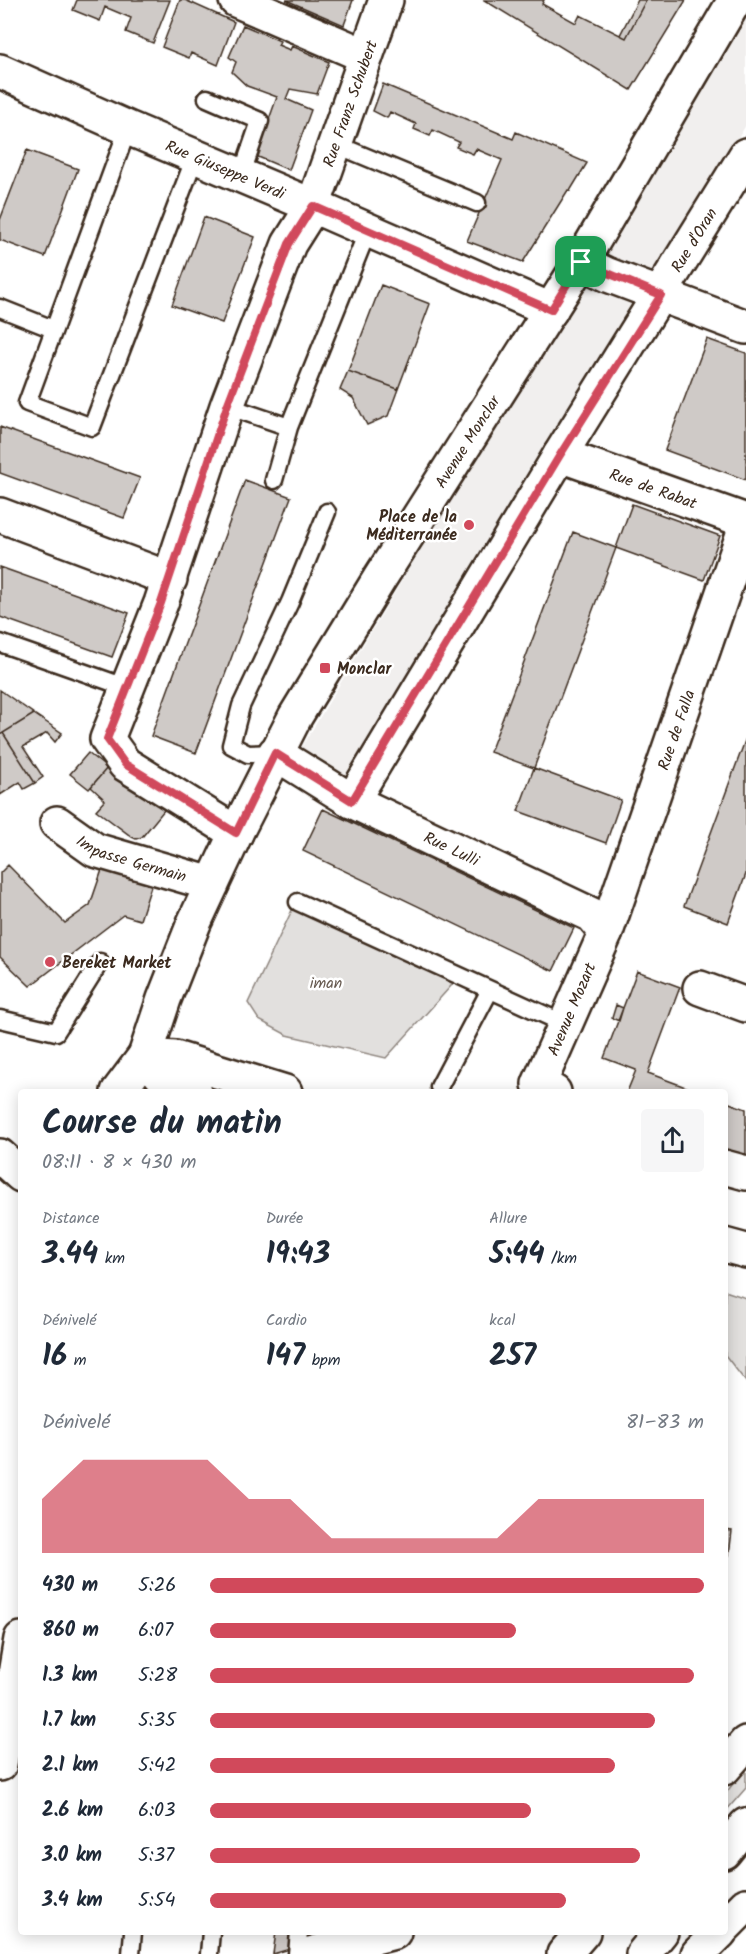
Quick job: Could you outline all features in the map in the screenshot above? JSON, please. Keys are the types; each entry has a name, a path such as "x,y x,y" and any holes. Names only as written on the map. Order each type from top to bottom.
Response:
{"street":[{"path":"236,0 366,56"},
{"name":"Rue Franz Schubert","path":"236,833 125,764 107,739 170,579 227,406 289,244 313,206 386,0"},
{"name":"Avenue Monclar","path":"120,1089 145,1056 194,922 275,753 380,578 581,262 735,0"},
{"name":"Rue Giuseppe Verdi","path":"0,71 551,310"},
{"name":"Rue d'Oran","path":"352,801 560,455 746,155"},
{"path":"581,262 746,327"},
{"name":"Rue de Rabat","path":"560,455 746,521"},
{"path":"0,515 170,579"},
{"name":"Rue de Falla","path":"601,942 746,526"},
{"name":"Rue Lulli","path":"275,753 352,801 592,915 601,942"},
{"name":"Impasse Germain","path":"57,823 95,849 212,884"},
{"name":"Avenue Mozart","path":"548,1089 539,1084 601,942"},
{"path":"700,988 746,1005"},
{"path":"145,1056 166,1081 186,1089"},
{"path":"145,1056 175,1058 275,1089"},
{"name":"Avenue Monclar","path":"145,1056 146,1089"},
{"path":"0,1149 18,1154"},
{"path":"0,1156 18,1172"},
{"path":"728,1168 746,1173"},
{"path":"728,1246 746,1251"},
{"path":"0,1764 14,1643"},
{"path":"728,1763 746,1743"},
{"path":"728,1847 746,1825"},
{"path":"728,1923 746,1905"},
{"path":"329,1944 378,1935"},
{"path":"564,1954 580,1935"},
{"path":"643,1954 659,1935"},
{"path":"698,1954 717,1935"}],"lane":[{"path":"207,98 260,120 241,176"},
{"path":"128,128 27,403 92,427 195,157"},
{"path":"335,144 477,203"},
{"path":"274,480 289,427 368,230"},
{"path":"0,308 53,329"},
{"path":"227,406 289,427"},
{"path":"275,753 248,754 231,745 241,706 290,602 327,512"},
{"path":"0,643 128,688"},
{"path":"298,902 565,1024"},
{"path":"0,1019 56,1032 100,962"},
{"path":"439,1087 490,990"},
{"path":"131,1954 133,1935"},
{"path":"209,1954 211,1935"},
{"path":"297,1954 299,1935"}],"shaded area":[{"name":"Place de la Méditerranée","path":"746,8 746,125 347,782 299,752"}],"green space":[{"name":"iman","path":"293,908 460,976 386,1058 287,1035 259,1020 248,1003"},
{"path":"728,1292 746,1298 746,1382 728,1359"},
{"path":"746,1767 746,1788 728,1809 728,1790"}],"building":[{"path":"77,0 170,0 153,43 126,32 131,18 105,7 100,21 73,10"},
{"path":"180,0 185,0 234,22 218,65 191,53 189,58 162,47"},
{"path":"286,0 353,0 344,25"},
{"path":"484,0 544,0 542,4 576,23 580,15 626,38 646,0 686,0 631,90"},
{"path":"638,0 646,0 626,38 620,35"},
{"path":"243,25 280,41 278,45 290,50 292,46 329,62 317,94 290,89 286,99 311,110 289,170 256,156 277,97 247,86 232,72 236,62 229,57"},
{"path":"383,84 513,139 516,132 587,163 523,262 467,241 502,160 476,149 473,154 456,147 459,142 433,130 430,136 414,129 416,124 390,112 387,118 373,111"},
{"path":"27,150 78,169 45,257 0,240 0,220"},
{"path":"204,217 255,237 222,323 172,305"},
{"path":"381,285 430,304 398,389 348,371"},
{"path":"707,339 746,353 746,480 665,450"},
{"path":"348,371 398,389 388,416 367,425 353,398 340,390"},
{"path":"0,427 140,478 124,518 0,473"},
{"path":"245,480 291,497 196,753 151,736"},
{"path":"632,504 720,536 704,580 616,548"},
{"path":"573,532 616,548 534,768 490,752"},
{"path":"0,567 129,613 112,657 0,617"},
{"path":"0,690 34,714 0,735"},
{"path":"34,714 62,733 55,742 47,733 23,747 43,777 35,783 3,733"},
{"path":"3,733 35,783 24,789 20,782 0,795 0,735"},
{"path":"746,738 746,874 728,923 684,906"},
{"path":"88,753 107,768 89,789 70,774"},
{"path":"107,768 165,809 142,837 136,839 132,837 96,810 105,800 91,787"},
{"path":"534,768 621,800 606,843 518,811"},
{"path":"323,809 574,928 553,971 303,851"},
{"path":"104,864 153,880 140,920 123,915 30,986 0,957 0,873 8,865 65,923 90,905"},
{"path":"637,971 680,987 648,1073 691,1089 628,1089 636,1070 604,1058"},
{"path":"616,1005 623,1008 619,1021 612,1018"},
{"path":"728,1102 746,1109 746,1159 728,1152"},
{"path":"728,1530 732,1531 728,1555"},
{"path":"276,1935 292,1935 290,1949 273,1954"}],"place":[{"name":"Place de la Méditerranée","path":"469,525"},
{"name":"Monclar","path":"325,668"},
{"name":"Bereket Market","path":"50,962"}],"route":[{"path":"313,206 551,310 581,262 661,295 560,455 352,801 275,753 236,833 125,764 107,739 161,603 227,406 289,244 313,206"}]}
